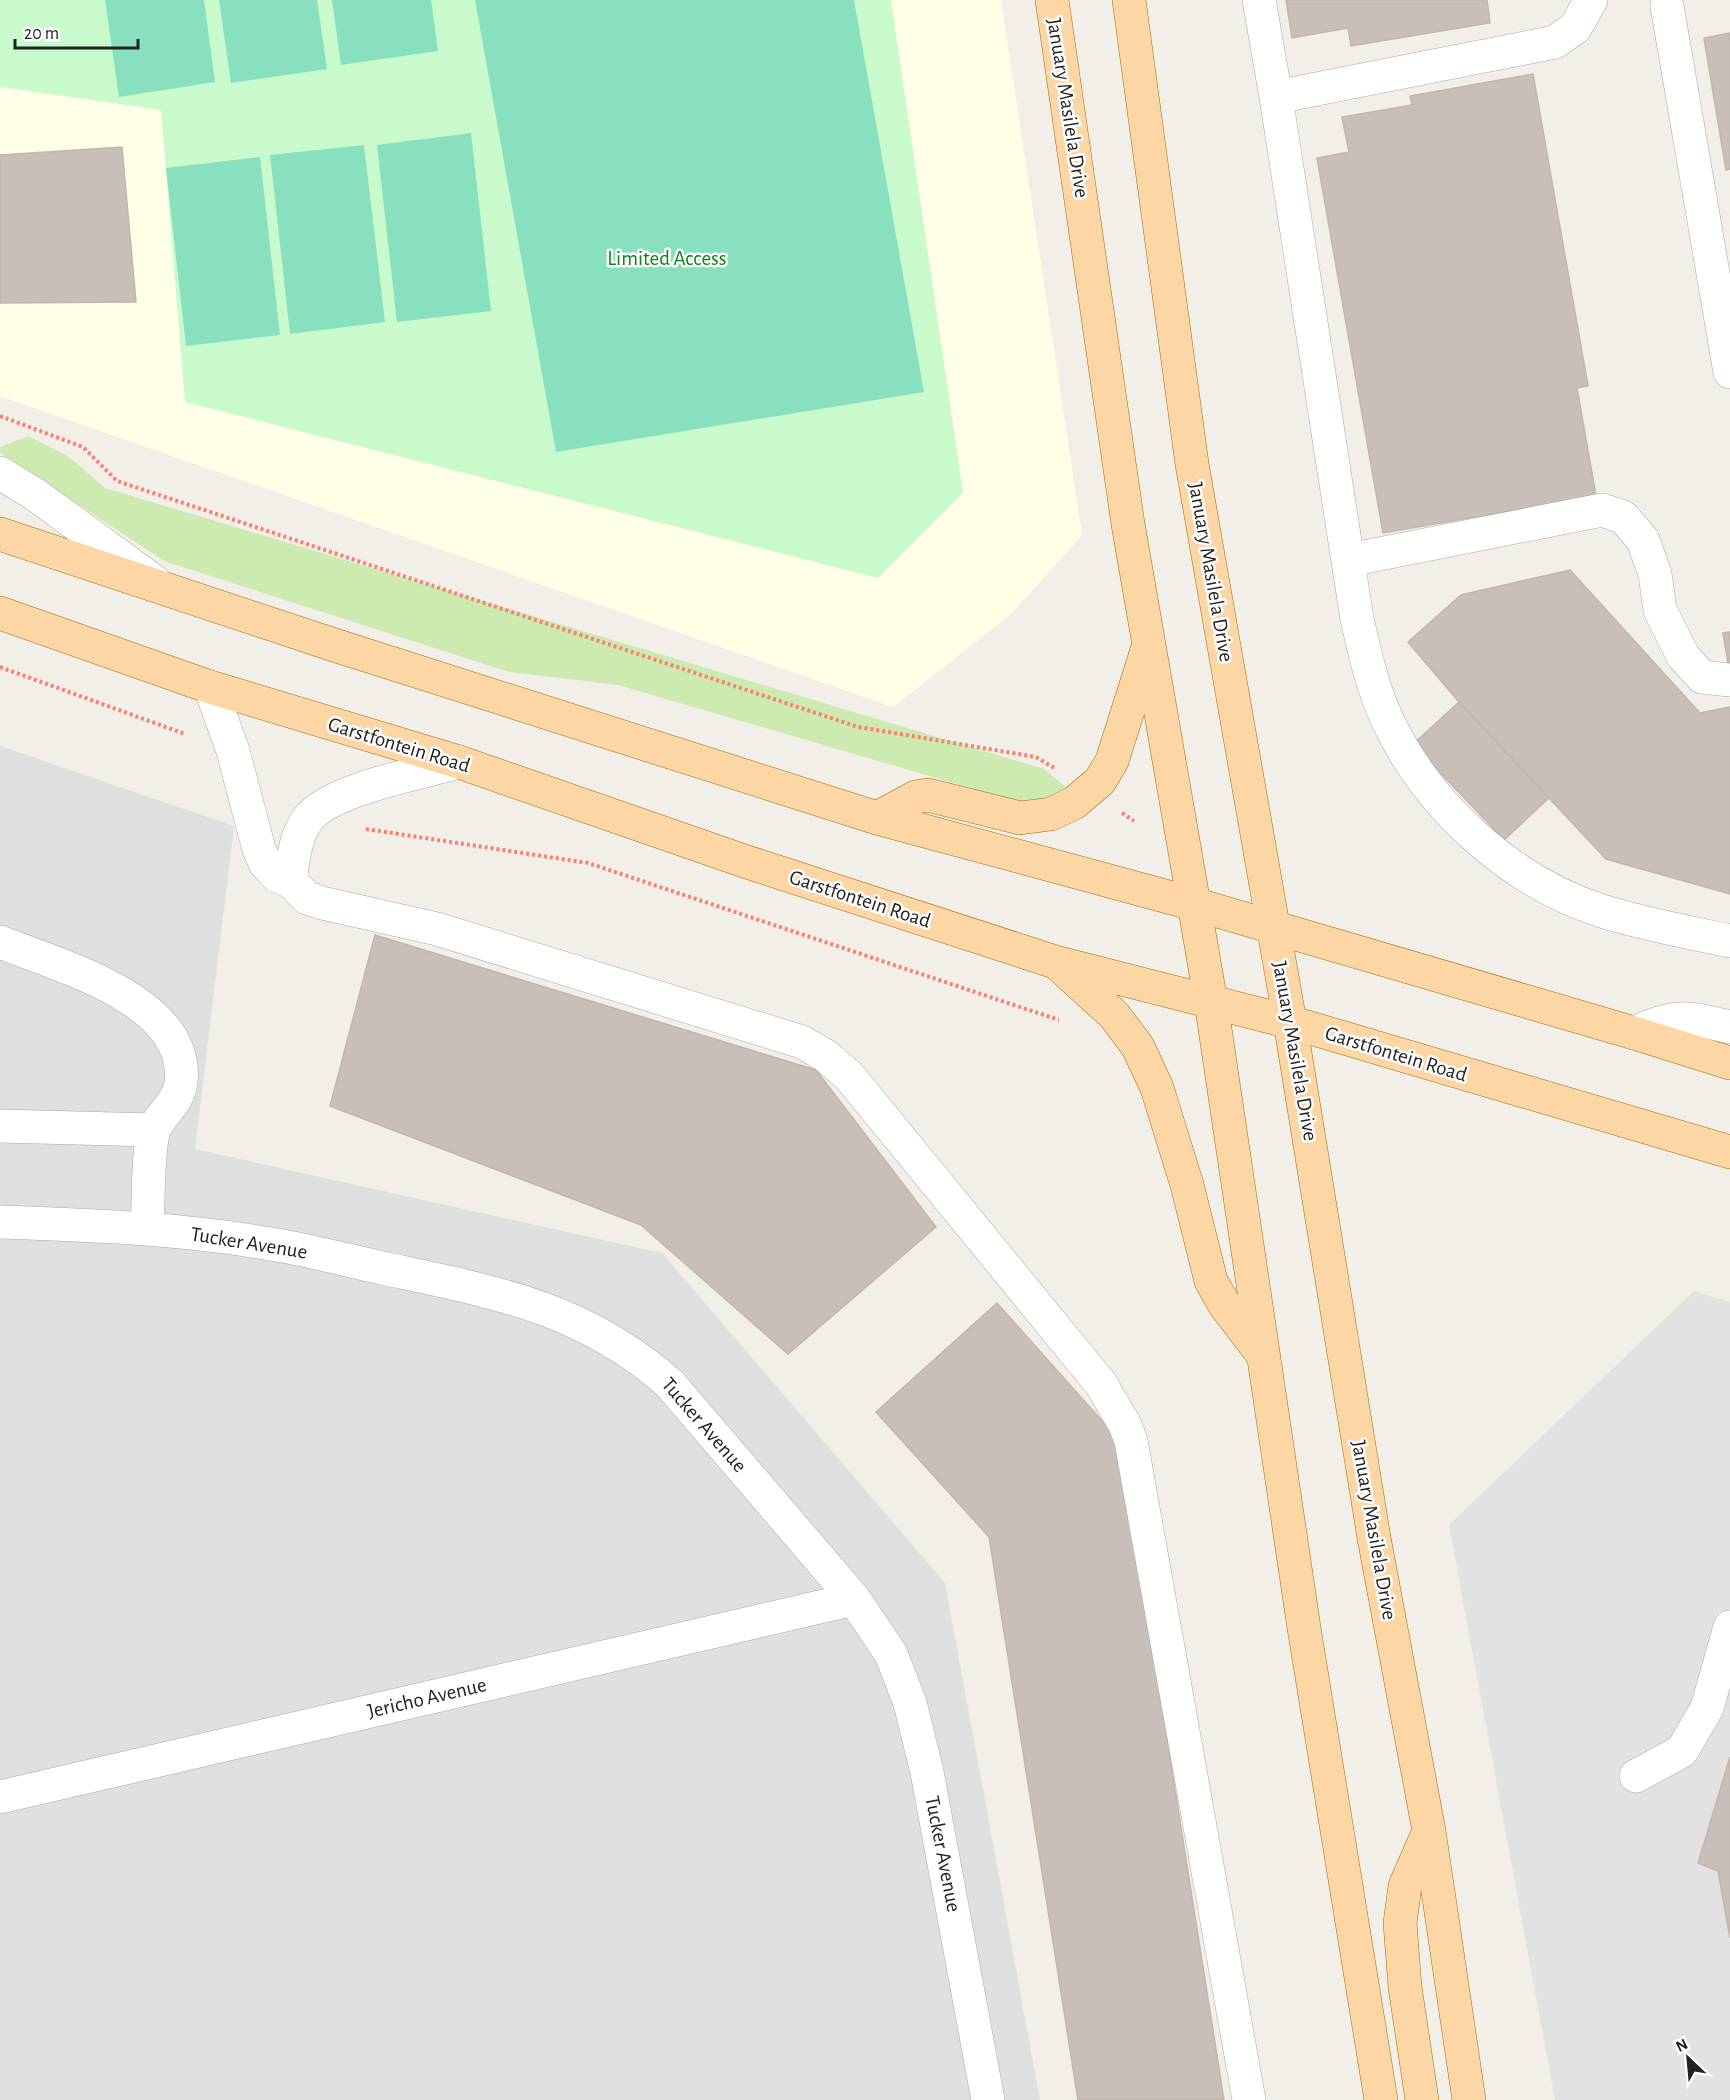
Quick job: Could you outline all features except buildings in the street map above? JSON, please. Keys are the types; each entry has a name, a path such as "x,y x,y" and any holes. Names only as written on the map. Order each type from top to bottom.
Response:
{"main road":[{"name":"January Masilela Drive","path":"1052,0 1128,524 1211,1002 1304,1628 1381,2100"},
{"name":"January Masilela Drive","path":"1129,0 1192,464 1290,1022 1374,1538 1429,1831 1469,2100"},
{"path":"0,534 877,818 1194,904 1730,1063"},
{"name":"Garstfontein Road","path":"0,613 210,687 459,762 744,861 1055,962 1290,1022 1730,1152"},
{"path":"877,818 916,797 928,795 1007,816 1035,817 1051,814 1074,803 1100,781 1112,761 1149,643"},
{"path":"1055,962 1114,1015 1138,1047 1157,1088 1187,1185 1211,1281 1224,1305 1264,1356"},
{"path":"1422,2100 1405,1987 1400,1923 1405,1886 1429,1831"}],"street":[{"path":"1259,0 1360,629 1372,680 1402,750 1428,786 1476,837 1508,866 1540,884 1601,911 1730,941"},
{"path":"1276,97 1555,42 1575,28 1591,0"},
{"path":"1667,6 1730,372"},
{"path":"0,473 33,493 164,589"},
{"path":"1349,560 1602,510 1623,517 1643,540 1655,574 1660,610 1683,656 1702,677 1730,680"},
{"path":"210,687 231,743 259,849 270,869 277,876 290,881 307,898 322,903 437,929 802,1042 826,1056 849,1076 1101,1384 1120,1415 1131,1442 1249,2100"},
{"path":"290,881 300,835 309,818 322,805 347,793 459,762"},
{"path":"0,942 107,984 131,999 165,1029 176,1043 181,1083 168,1112 153,1130 147,1228"},
{"path":"1634,1033 1666,1019 1676,1018 1730,1027"},
{"path":"0,1125 153,1130"},
{"name":"Tucker Avenue","path":"0,1222 147,1228 260,1242 524,1301 589,1326 647,1364 670,1383 854,1599 891,1653 912,1712 927,1772 983,2098"},
{"name":"Jericho Avenue","path":"0,1797 854,1599"},
{"path":"1636,1776 1682,1751 1707,1708 1730,1627"}],"path":[{"path":"0,416 83,447 117,481 858,727 1036,757 1134,821"},
{"path":"0,667 188,735"},
{"path":"322,805 344,825 588,863 1071,1023"}],"shaded area":[{"name":"Limited Access","path":"0,0 1001,0 1082,535 1011,614 893,707 0,396"},
{"path":"0,746 234,826 195,1149 662,1253 945,1583 1040,2100 0,2100"},
{"path":"1694,1291 1730,1302 1730,1757 1698,1863 1718,1871 1730,1938 1730,2100 1555,2100 1449,1525"}],"green space":[{"name":"Limited Access","path":"0,0 891,0 963,493 878,578 185,402 161,110 0,87"},
{"path":"105,0 204,0 215,82 119,97"},
{"path":"219,0 317,0 327,69 231,83"},
{"path":"332,0 431,0 438,51 341,65"},
{"path":"475,0 854,0 924,392 556,452"},
{"path":"471,133 491,311 397,322 377,145"},
{"path":"364,145 385,322 290,334 270,155"},
{"path":"260,157 280,335 186,346 166,168"},
{"path":"28,436 68,456 105,488 1044,769 1066,787 1032,806 618,685 509,672 164,561 0,453 0,447"}]}
